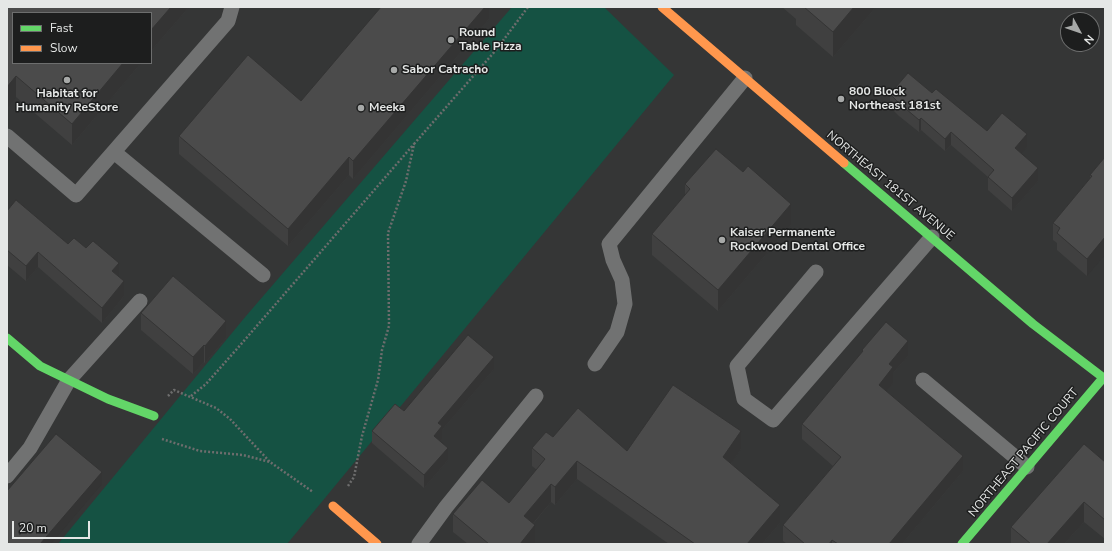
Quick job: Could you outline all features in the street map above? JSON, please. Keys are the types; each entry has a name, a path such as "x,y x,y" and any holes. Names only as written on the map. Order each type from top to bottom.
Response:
{"main road":[{"name":"NORTHEAST 181ST AVENUE","path":"662,7 1034,324 1104,378"},
{"path":"7,338 40,366 108,398 154,416"},
{"name":"NORTHEAST PACIFIC COURT","path":"962,544 1104,378"},
{"path":"332,506 377,544"}],"lane":[{"path":"7,136 76,195 228,21 232,7"},
{"path":"595,364 617,332 625,304 622,280 613,260 609,244 745,78"},
{"path":"114,152 263,274"},
{"path":"816,272 737,366 744,400 773,420 932,237"},
{"path":"7,476 30,448 69,380 140,301"},
{"path":"923,380 1027,467"},
{"path":"419,544 446,507 536,396"}],"path":[{"path":"191,396 206,384 496,50 528,7"},
{"path":"270,462 243,455 200,451 161,439 157,435 154,416 174,390 216,408 230,419 270,462 332,506 354,477 362,436 378,380 382,350 389,326 388,234 406,181 414,144"}],"green space":[{"path":"512,7 604,7 674,75 287,544 58,544 246,316"}],"building":[{"path":"7,7 171,7 152,29 152,12 12,12 12,64 122,64 72,124 16,76 7,87"},
{"path":"381,7 485,7 353,161 349,157 288,229 179,136 248,55 301,101"},
{"path":"804,7 854,7 833,32"},
{"path":"908,73 932,93 936,89 987,131 1002,113 1027,134 1015,148 1038,168 1012,198 988,177 994,170 951,132 945,139 921,118 919,120 890,94"},
{"name":"Kaiser Permanente Rockwood Dental Office","path":"716,149 743,172 748,166 791,204 718,290 652,234 690,189 685,184"},
{"path":"1105,157 1105,237 1087,259 1057,233 1060,228 1053,223 1092,176 1090,175"},
{"path":"16,200 68,244 74,238 86,248 93,241 119,263 112,271 124,281 102,308 38,252 26,266 7,250 7,211"},
{"path":"173,276 226,321 205,346 204,345 193,357 141,313"},
{"path":"886,322 908,341 889,364 893,367 879,385 963,456 889,544 838,544 832,540 829,544 805,544 783,525 841,457 802,424"},
{"path":"468,335 494,357 438,423 442,426 434,436 448,448 424,475 372,431 395,404 404,411"},
{"path":"673,385 741,431 723,457 780,505 747,544 695,544 577,461 555,487 551,484 524,516 535,525 520,544 489,544 453,514 482,480 509,503 545,459 532,448 546,432 553,437 578,408 627,451"},
{"path":"56,434 102,472 40,544 7,544 7,491"},
{"path":"1084,444 1105,462 1105,520 1084,502 1047,544 1031,544 1011,527"}],"traffic: fast":[{"path":"844,163 1033,324 1105,379"},
{"path":"7,338 40,366 108,399 154,416"},
{"path":"962,544 1103,378"}],"traffic: slow":[{"path":"662,7 844,163"},
{"path":"333,506 377,544"}],"place":[{"name":"Round Table Pizza","path":"451,40"},
{"name":"Sabor Catracho","path":"394,70"},
{"name":"Habitat for Humanity ReStore","path":"67,80"},
{"name":"800 Block Northeast 181st","path":"841,99"},
{"name":"Meeka","path":"361,108"},
{"name":"Kaiser Permanente Rockwood Dental Office","path":"722,240"}]}
